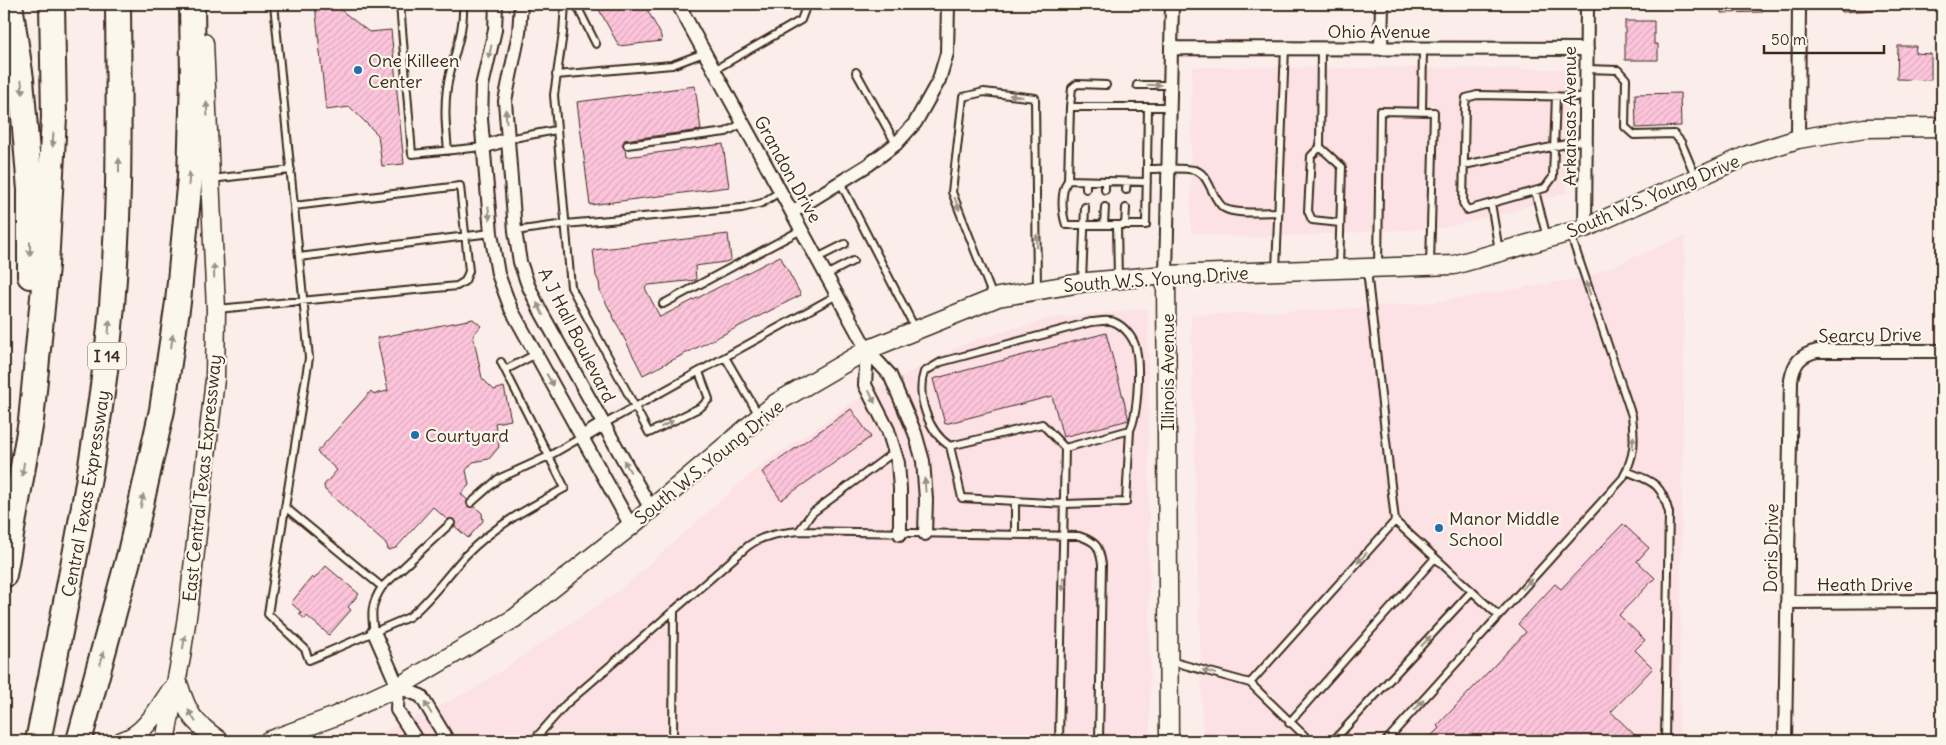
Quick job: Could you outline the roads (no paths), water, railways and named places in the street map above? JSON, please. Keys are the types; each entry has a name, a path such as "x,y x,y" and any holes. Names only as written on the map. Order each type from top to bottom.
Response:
{"highway":[{"path":"10,4 21,79 30,190 31,421"},
{"path":"4,575 31,421 46,266 54,117 52,4"},
{"name":"Central Texas Expressway","path":"38,741 92,466 107,353 118,204 118,4"},
{"path":"79,741 130,553 162,410 178,302 190,177 193,77 192,4"}],"main road":[{"name":"East Central Texas Expressway","path":"165,741 189,603 215,379 216,309 202,4"},
{"name":"South W.S. Young Drive","path":"268,741 333,718 398,686 515,618 651,509 776,404 867,350 994,298 1082,283 1166,275 1454,266 1577,230 1748,155 1798,139 1865,128 1942,127"},
{"name":"Illinois Avenue","path":"1166,275 1169,741"},
{"path":"122,741 128,740 142,728 160,706 177,680"},
{"path":"177,680 185,706 197,725 220,741"}],"street":[{"path":"496,4 495,30 482,86 480,119 498,274 511,309 630,526"},
{"name":"A J Hall Boulevard","path":"521,4 519,33 505,101 515,231 520,262 540,310 651,509"},
{"name":"Grandon Drive","path":"678,4 867,350 890,376 915,433 923,461 926,499 925,534"},
{"path":"792,212 868,165 896,144 915,123 939,80 947,53 948,4"},
{"name":"Illinois Avenue","path":"1166,275 1172,4"},
{"path":"1381,48 1382,4"},
{"name":"Arkansas Avenue","path":"1577,230 1586,140 1588,4"},
{"path":"1798,139 1799,4"},
{"name":"Ohio Avenue","path":"1171,48 1587,49"},
{"path":"483,147 508,139"},
{"path":"492,233 515,231"},
{"path":"867,350 865,385 888,430 898,463 900,534"},
{"name":"Searcy Drive","path":"1799,358 1817,351 1942,351"},
{"name":"Doris Drive","path":"1785,741 1791,380 1793,368 1799,358"},
{"name":"A J Hall Boulevard","path":"582,437 604,424"},
{"name":"Heath Drive","path":"1787,602 1942,601"},
{"path":"374,632 398,686 397,710 417,741"},
{"path":"398,686 421,696 448,741"}],"lane":[{"path":"274,4 309,358 268,614 305,649 309,660 409,617 419,609 468,553 499,526 565,488 501,362"},
{"path":"400,4 412,154 483,147"},
{"path":"448,150 445,114 447,88 461,34 463,4"},
{"path":"565,4 554,95 571,287 650,433 701,406 709,399 699,372"},
{"path":"576,4 596,44"},
{"path":"714,70 801,20 807,4"},
{"path":"1276,271 1284,48"},
{"path":"1321,48 1320,147 1311,156 1308,211 1312,220 1340,223"},
{"path":"1422,112 1423,48"},
{"path":"556,75 672,65 704,53"},
{"path":"1587,69 1618,70 1626,79 1625,127 1634,135 1674,134 1681,142 1696,179"},
{"path":"856,72 896,144"},
{"path":"1106,85 1077,84 1072,88 1068,180 1064,186 1063,216 1066,226 1146,225 1148,107"},
{"path":"1137,85 1170,85"},
{"path":"994,298 952,192 963,97 984,92 1035,98 1037,290"},
{"path":"1556,96 1553,177 1545,188 1467,210 1463,202 1464,106 1466,98 1477,95 1586,96"},
{"path":"1070,107 1170,107"},
{"path":"1430,266 1434,112 1380,111 1373,268 1395,521 1499,616"},
{"path":"627,145 726,132 743,123"},
{"path":"508,139 556,130"},
{"path":"1464,166 1586,140"},
{"path":"1320,147 1342,167 1339,269"},
{"path":"1147,169 1194,170 1202,174 1216,200 1225,209 1237,212 1278,212"},
{"path":"210,179 291,170"},
{"path":"1068,180 1146,182"},
{"path":"1086,181 1086,189"},
{"path":"1105,181 1105,190"},
{"path":"840,182 872,252 916,330"},
{"path":"1126,190 1127,182"},
{"path":"216,309 457,286 466,281 468,271 460,186 294,206"},
{"path":"1535,191 1547,239"},
{"path":"515,231 565,224 742,208 762,203 780,192"},
{"path":"1491,203 1499,253"},
{"path":"1104,226 1105,206"},
{"path":"1082,283 1085,208"},
{"path":"1125,225 1126,208"},
{"path":"1117,225 1118,279"},
{"path":"664,304 801,230"},
{"path":"1386,741 1623,478 1632,460 1634,438 1632,416 1577,230"},
{"path":"299,257 492,233"},
{"path":"817,258 845,244"},
{"path":"826,275 853,261"},
{"path":"604,424 837,295"},
{"path":"1113,321 1126,330 1136,347 1138,366 1135,420 1130,430 1126,502 1065,504 962,498 950,446 942,441 932,428 920,388 924,372 941,362 1091,322 1113,321"},
{"path":"505,370 536,354"},
{"path":"725,357 760,417"},
{"path":"950,446 1042,424 1065,448 1059,741"},
{"path":"1065,448 1130,430"},
{"path":"471,503 498,479 548,456 582,437"},
{"path":"798,531 812,513 894,452"},
{"path":"1626,471 1659,487 1666,499 1669,513 1666,741"},
{"path":"1015,501 1015,535"},
{"path":"285,507 382,587"},
{"path":"1250,683 1395,521"},
{"path":"374,632 371,612 376,596 382,587 451,523"},
{"path":"533,741 566,704 757,539 798,531 1079,536 1095,542 1100,550 1102,564 1099,741"},
{"path":"1289,723 1435,558"},
{"path":"1333,741 1472,591"},
{"path":"673,741 674,610"},
{"path":"1169,660 1250,683 1289,723 1310,741"}],"place":[{"name":"One Killeen Center","path":"358,70"},
{"name":"Courtyard","path":"415,435"},
{"name":"Manor Middle School","path":"1439,528"}]}
